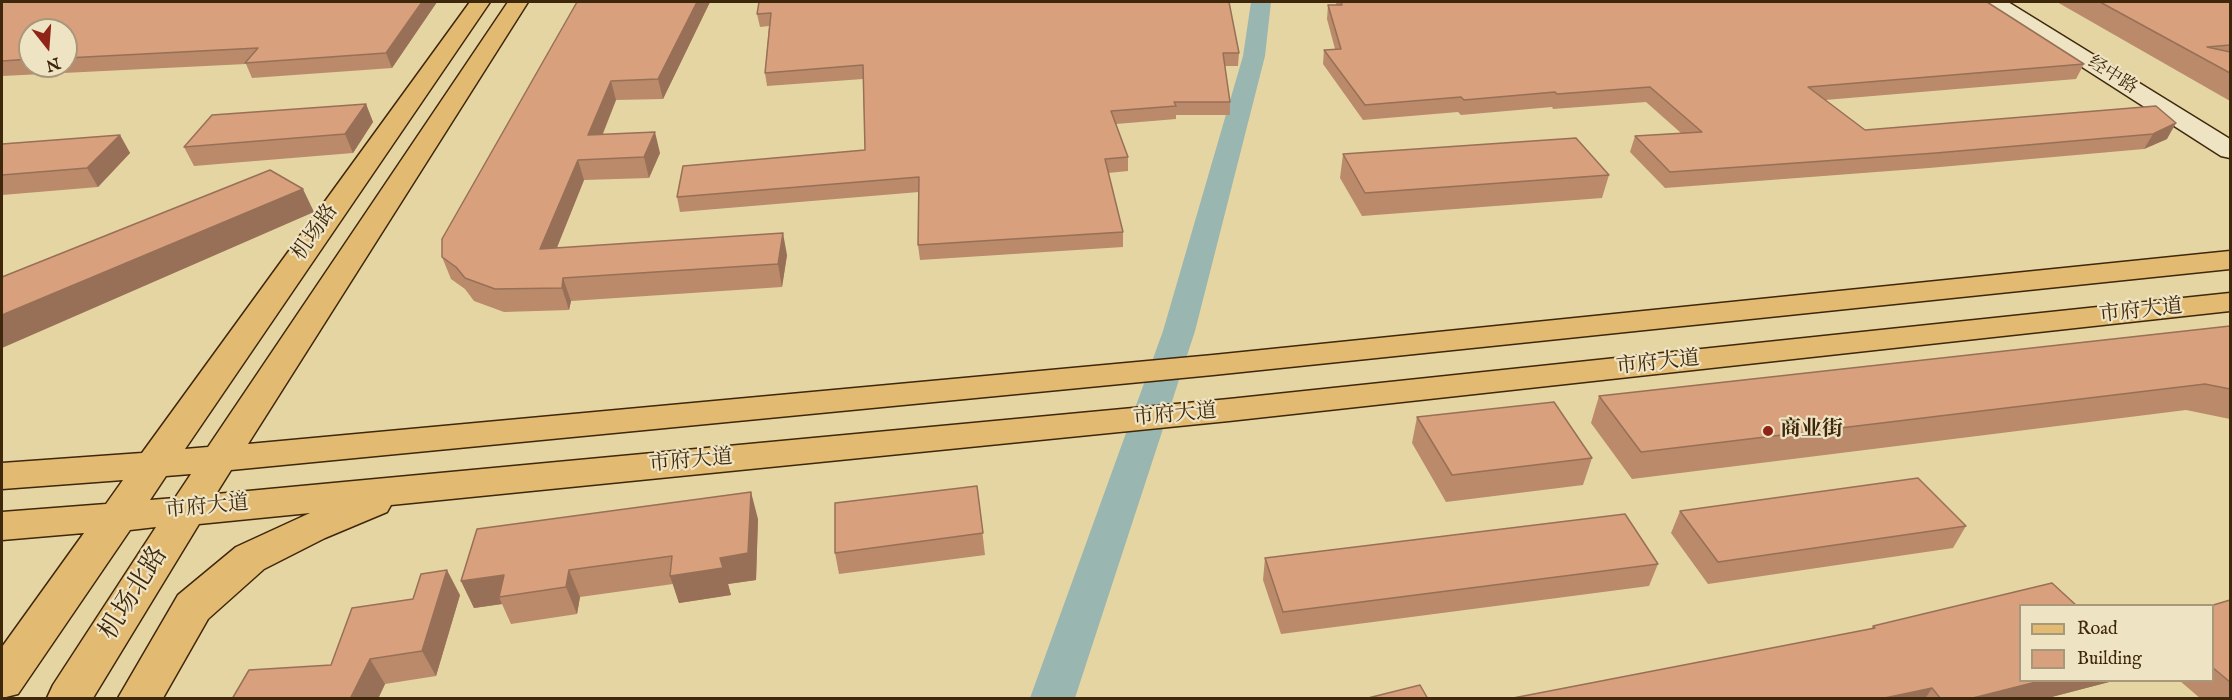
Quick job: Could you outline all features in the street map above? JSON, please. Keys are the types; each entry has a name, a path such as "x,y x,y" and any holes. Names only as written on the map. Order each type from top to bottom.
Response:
{"main road":[{"name":"机场路","path":"153,465 480,2"},
{"name":"机场路","path":"220,458 518,2"},
{"name":"经中路","path":"1994,2 2230,150"},
{"name":"市府大道","path":"2,476 153,465 1202,366 2230,260"},
{"name":"市府大道","path":"2,526 187,511 1241,409 2230,302"},
{"name":"机场北路","path":"69,699 220,458"},
{"path":"2,681 153,465"},
{"path":"140,699 193,607 250,558 311,528 406,489"}],"building":[{"path":"2,2 422,2 386,53 245,63 258,48 78,57 78,18 18,18 18,60 2,61"},
{"path":"577,2 697,2 658,79 611,81 588,135 655,132 644,157 578,160 540,249 783,233 778,264 563,278 562,288 495,289 465,278 456,267 442,257 442,239"},
{"path":"759,2 1229,2 1239,53 1223,53 1230,102 1174,102 1176,106 1111,111 1128,157 1105,159 1123,232 918,245 919,177 677,197 683,166 865,150 863,65 765,73 771,13 757,14"},
{"path":"1341,2 1987,2 2084,64 1808,87 1865,130 2156,106 2176,123 2153,134 1936,153 1670,172 1635,136 1702,132 1650,87 1464,100 1461,97 1365,105 1324,50 1341,49 1328,5 1342,5"},
{"path":"2100,2 2230,2 2230,45 2207,47 2230,52 2230,73"},
{"path":"366,104 345,134 184,147 212,115"},
{"path":"120,135 87,168 2,175 2,144"},
{"path":"1576,138 1609,175 1365,193 1343,154"},
{"path":"270,170 303,189 2,315 2,277"},
{"path":"2230,326 2230,389 2205,384 1641,452 1599,396"},
{"path":"1554,402 1592,458 1452,475 1417,417"},
{"path":"1918,478 1966,526 1718,562 1680,511"},
{"path":"977,486 983,533 835,553 835,503"},
{"path":"751,492 748,553 720,558 723,568 670,576 672,556 569,570 566,587 499,597 504,575 461,581 477,529"},
{"path":"1625,514 1658,564 1283,612 1265,558"},
{"path":"447,570 422,651 370,659 350,699 232,699 249,670 331,665 352,608 413,599 421,574"},
{"path":"2052,583 2075,604 2019,604 2019,682 2036,682 1969,699 1941,699 1932,688 1880,699 1508,699 1875,628 1873,626"},
{"path":"2230,600 2230,682 2214,669 2214,605"},
{"path":"1420,685 1428,699 1364,699"}],"waterway":[{"path":"1052,698 1179,331 1254,56 1261,2"}],"place":[{"name":"商业街","path":"1768,431"}]}
